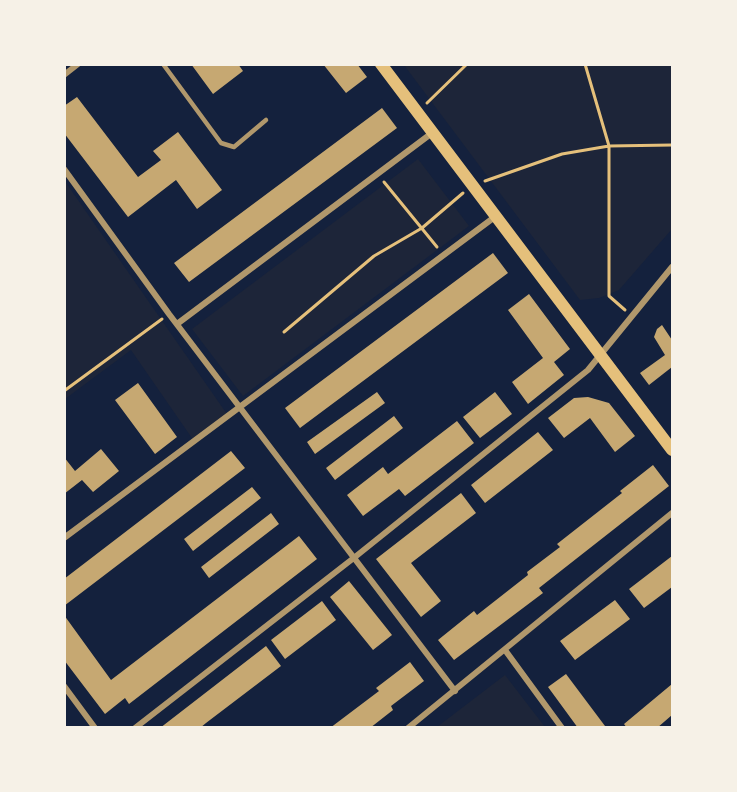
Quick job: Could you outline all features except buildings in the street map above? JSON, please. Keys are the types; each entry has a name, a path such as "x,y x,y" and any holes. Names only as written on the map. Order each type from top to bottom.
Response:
{"main road":[{"path":"381,64 672,450"}],"street":[{"path":"64,75 78,64"},
{"path":"177,324 433,132"},
{"path":"64,169 240,409 455,691"},
{"path":"64,538 496,216"},
{"path":"135,728 355,557 588,370 672,267"},
{"path":"408,728 672,513"},
{"path":"505,650 562,728"},
{"path":"64,686 95,728"}],"lane":[{"path":"163,64 221,143 234,147 266,120"}],"path":[{"path":"417,111 466,64"},
{"path":"585,64 609,147 609,296 632,315"},
{"path":"284,332 374,255 422,228 472,186 562,154 609,147 672,145"},
{"path":"378,174 444,256"},
{"path":"64,391 169,314"}],"shaded area":[{"path":"404,65 672,65 672,229 619,290 599,298 580,300"},
{"path":"418,159 469,226 243,396 192,329"},
{"path":"64,180 229,417 194,441 131,350 65,399"},
{"path":"505,675 545,727 437,727"}]}
